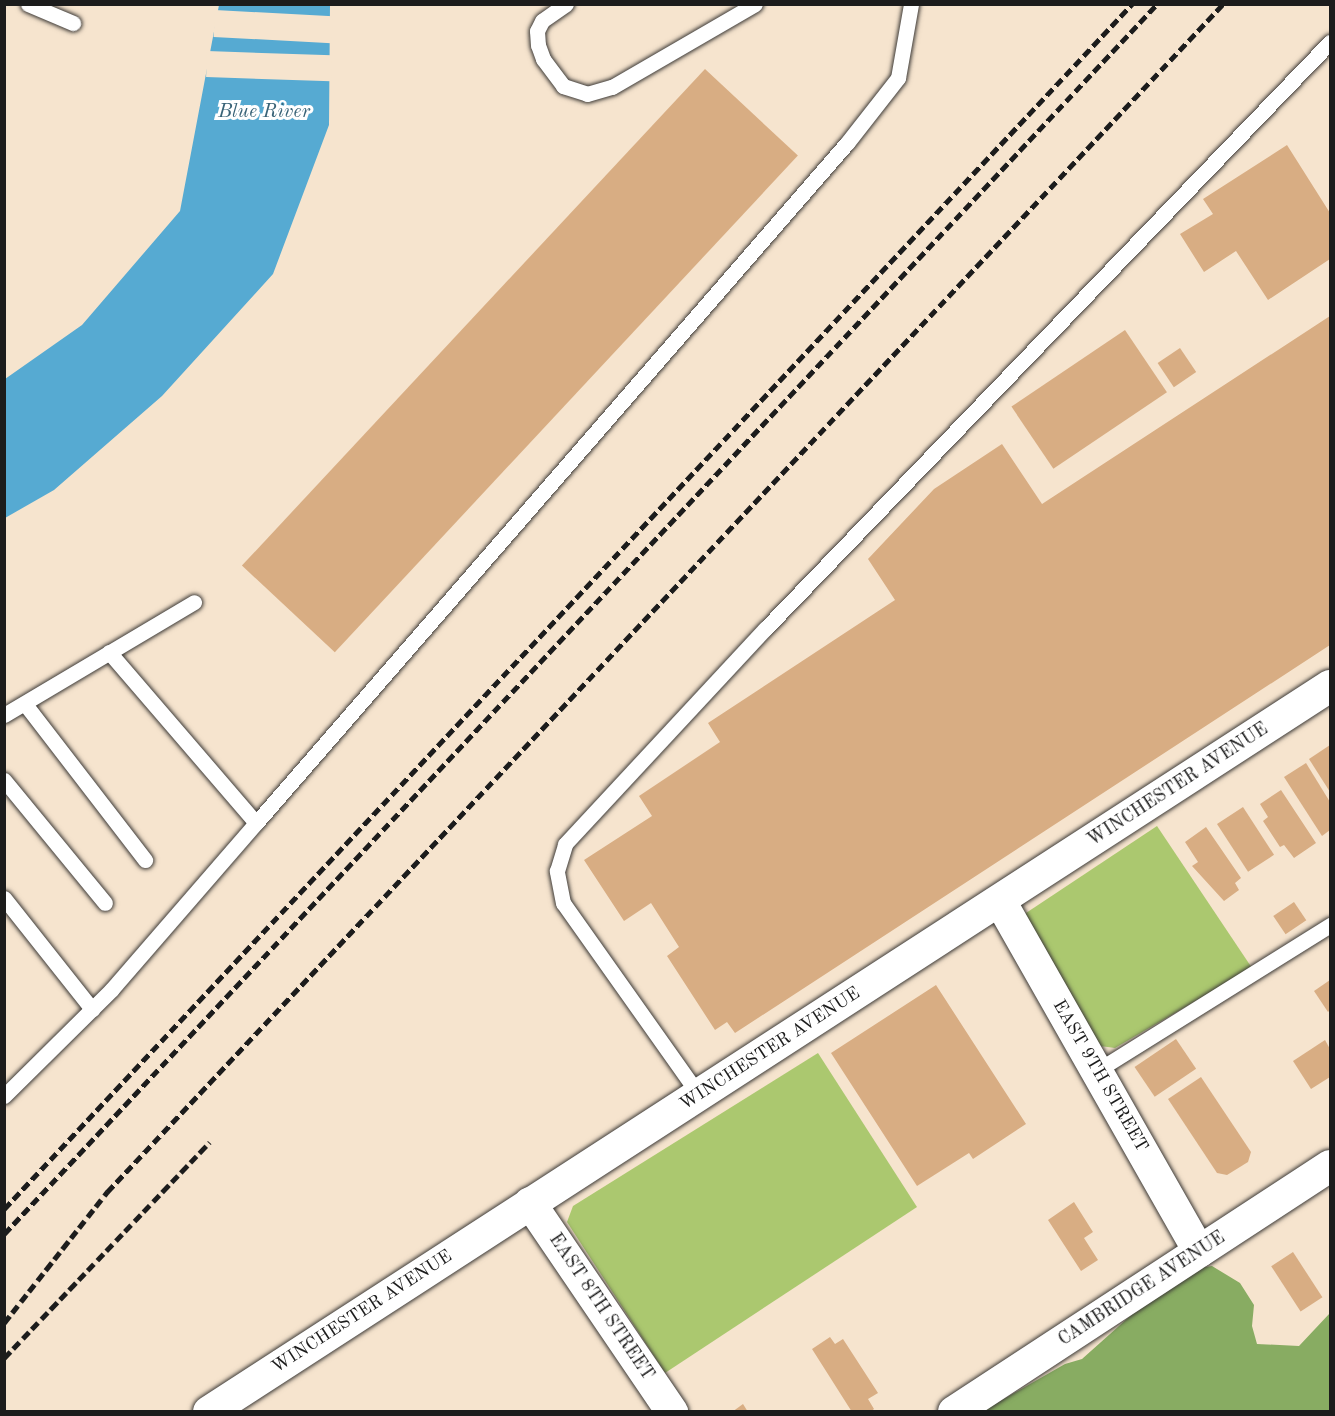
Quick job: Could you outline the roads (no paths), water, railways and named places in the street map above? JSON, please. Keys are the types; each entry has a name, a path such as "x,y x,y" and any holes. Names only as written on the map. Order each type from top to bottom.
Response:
{"street":[{"name":"WINCHESTER AVENUE","path":"209,1412 1330,686"},
{"name":"EAST 9TH STREET","path":"1000,901 1199,1251"},
{"name":"CAMBRIDGE AVENUE","path":"954,1412 1330,1166"},
{"name":"EAST 8TH STREET","path":"530,1203 672,1412"}],"lane":[{"path":"28,4 73,23"},
{"path":"566,4 542,21 537,30 538,45 543,58 563,86 587,94 612,87 755,4"},
{"path":"4,1096 92,1009 854,134 898,78 911,4"},
{"path":"699,1095 564,903 557,871 565,844 765,629 1330,42"},
{"path":"4,716 194,602"},
{"path":"109,652 256,823"},
{"path":"25,704 145,860"},
{"path":"4,780 105,903"},
{"path":"4,898 92,1009"},
{"path":"1098,1070 1330,925"}],"water":[{"name":"Blue River","path":"219,5 330,5 329,125 273,274 162,396 54,490 5,518 5,379 82,325 180,211"}],"railway":[{"path":"4,1209 1132,4"},
{"path":"4,1234 1157,4"},
{"path":"4,1323 107,1192 1223,4"},
{"path":"4,1358 210,1142"}]}
